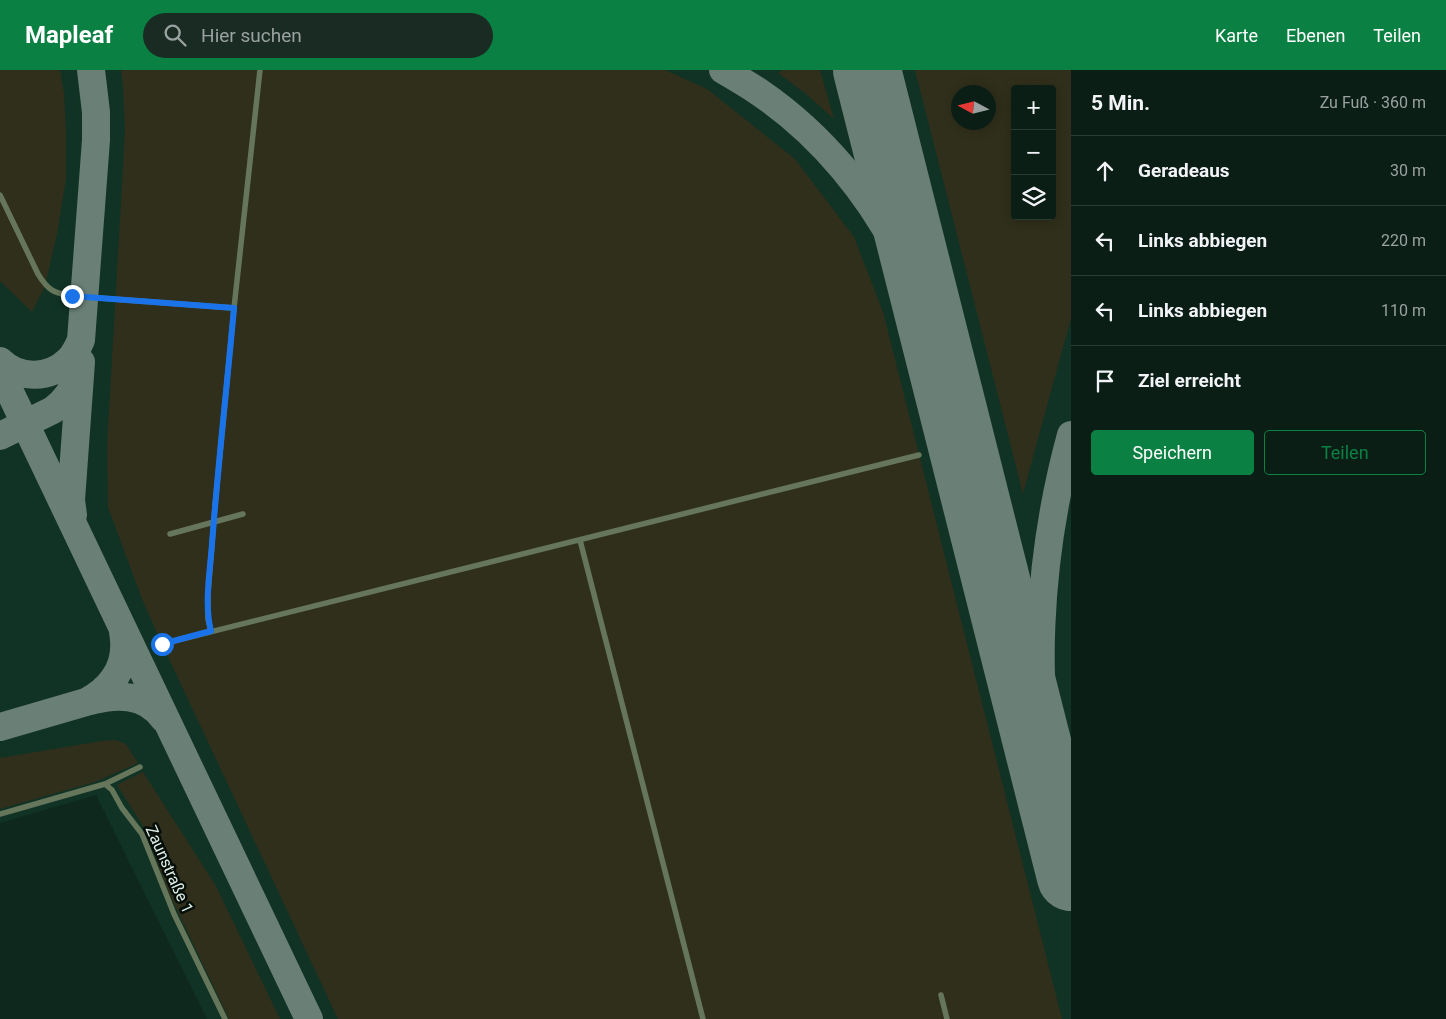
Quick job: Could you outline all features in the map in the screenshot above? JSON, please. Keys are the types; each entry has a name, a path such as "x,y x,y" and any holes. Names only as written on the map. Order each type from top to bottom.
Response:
{"lane":[{"path":"211,631 208,611 214,522 234,308 260,70"},
{"path":"0,195 38,274 45,286 56,293 72,296 234,308"},
{"path":"162,644 919,454"},
{"path":"170,534 244,514"},
{"path":"580,540 702,1019"},
{"path":"0,814 105,784 140,766"},
{"name":"Zaunstraße 1","path":"105,784 112,790 122,808 142,834 174,914 225,1019"},
{"path":"940,995 947,1019"}],"shaded area":[{"path":"0,70 1071,70 1071,1019 207,1019 96,795 0,823"},
{"path":"0,70 60,70 64,93 66,179 57,234 45,286 32,312 0,281"},
{"path":"121,70 665,70 707,89 795,159 854,237 883,312 1062,1019 338,1019 162,644 142,599 108,507 107,446 125,132"},
{"path":"783,70 820,70 834,119 806,94 778,73"},
{"path":"915,70 1071,70 1071,318 1023,494"},
{"path":"115,740 126,744 138,763 95,782 0,809 0,758"},
{"path":"143,772 216,886 280,1019 229,1019 167,889 145,829 117,785"}],"taxiway":[{"path":"0,361 16,372 34,375 44,374 53,371 69,360 81,340 96,140 96,112 91,70"},
{"path":"723,70 759,92 804,127 843,169 861,191 892,239 909,271 931,323"},
{"path":"877,70 885,131 895,181"},
{"path":"73,515 71,500 81,362"},
{"path":"0,371 309,1019"},
{"path":"0,436 53,410 68,394 78,375"},
{"path":"1056,816 1048,769 1043,721 1041,625 1051,529 1071,435"},
{"path":"123,632 124,654 117,673 112,682 86,702 108,697 129,697 148,704 164,719"},
{"path":"0,727 86,702"}],"runway":[{"path":"867,70 1071,877"}],"route":[{"path":"72,296 234,308 208,594 208,619 211,631 162,644"}]}
